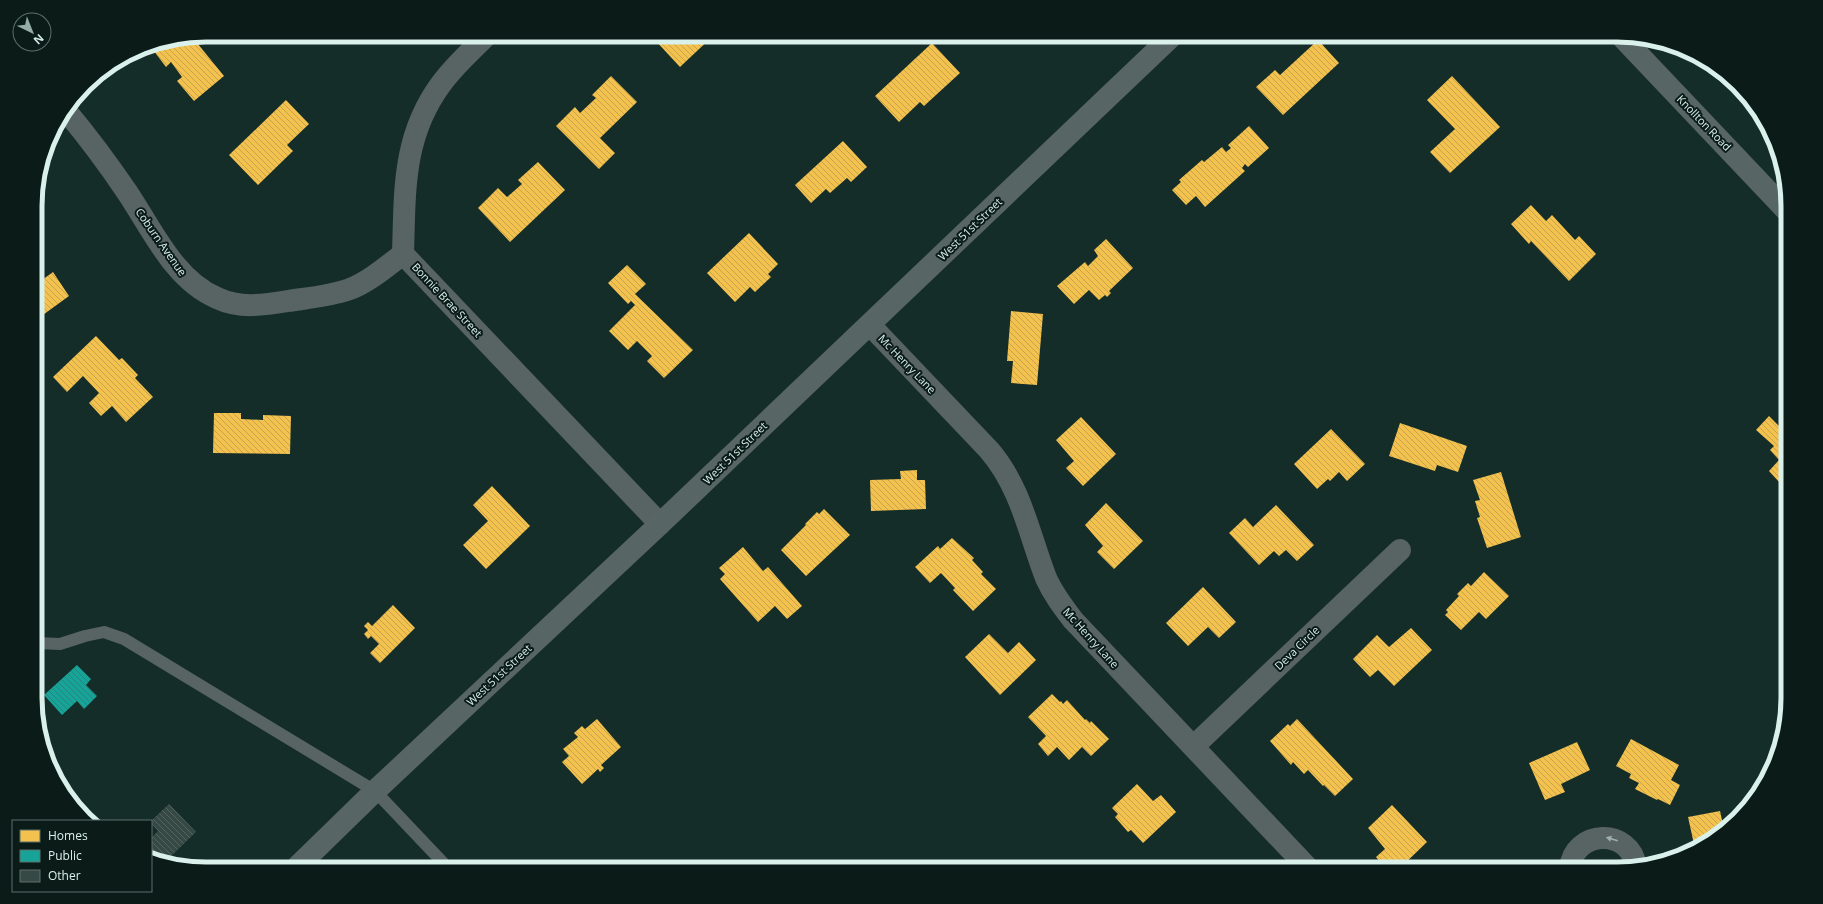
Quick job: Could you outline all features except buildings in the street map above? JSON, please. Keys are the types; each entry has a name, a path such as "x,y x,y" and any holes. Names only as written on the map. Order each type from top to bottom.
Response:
{"street":[{"name":"Bonnie Brae Street","path":"480,42 441,84 427,106 417,129 408,159 405,185 403,254 660,524"},
{"name":"West 51st Street","path":"302,862 375,791 870,325 1166,42"},
{"name":"Knollton Road","path":"1626,42 1781,205"},
{"name":"Coburn Avenue","path":"70,116 118,180 179,270 195,286 217,298 232,303 258,306 333,294 356,285 373,276 403,254"},
{"name":"Mc Henry Lane","path":"870,325 989,450 1002,466 1019,498 1046,578 1064,609 1302,862"},
{"name":"Deva Circle","path":"1194,746 1400,550"},
{"path":"1571,862 1577,849 1591,839 1602,837 1614,839 1624,845 1632,854 1634,861"}],"lane":[{"path":"42,644 60,644 104,632 124,639 375,791 441,862"}]}
